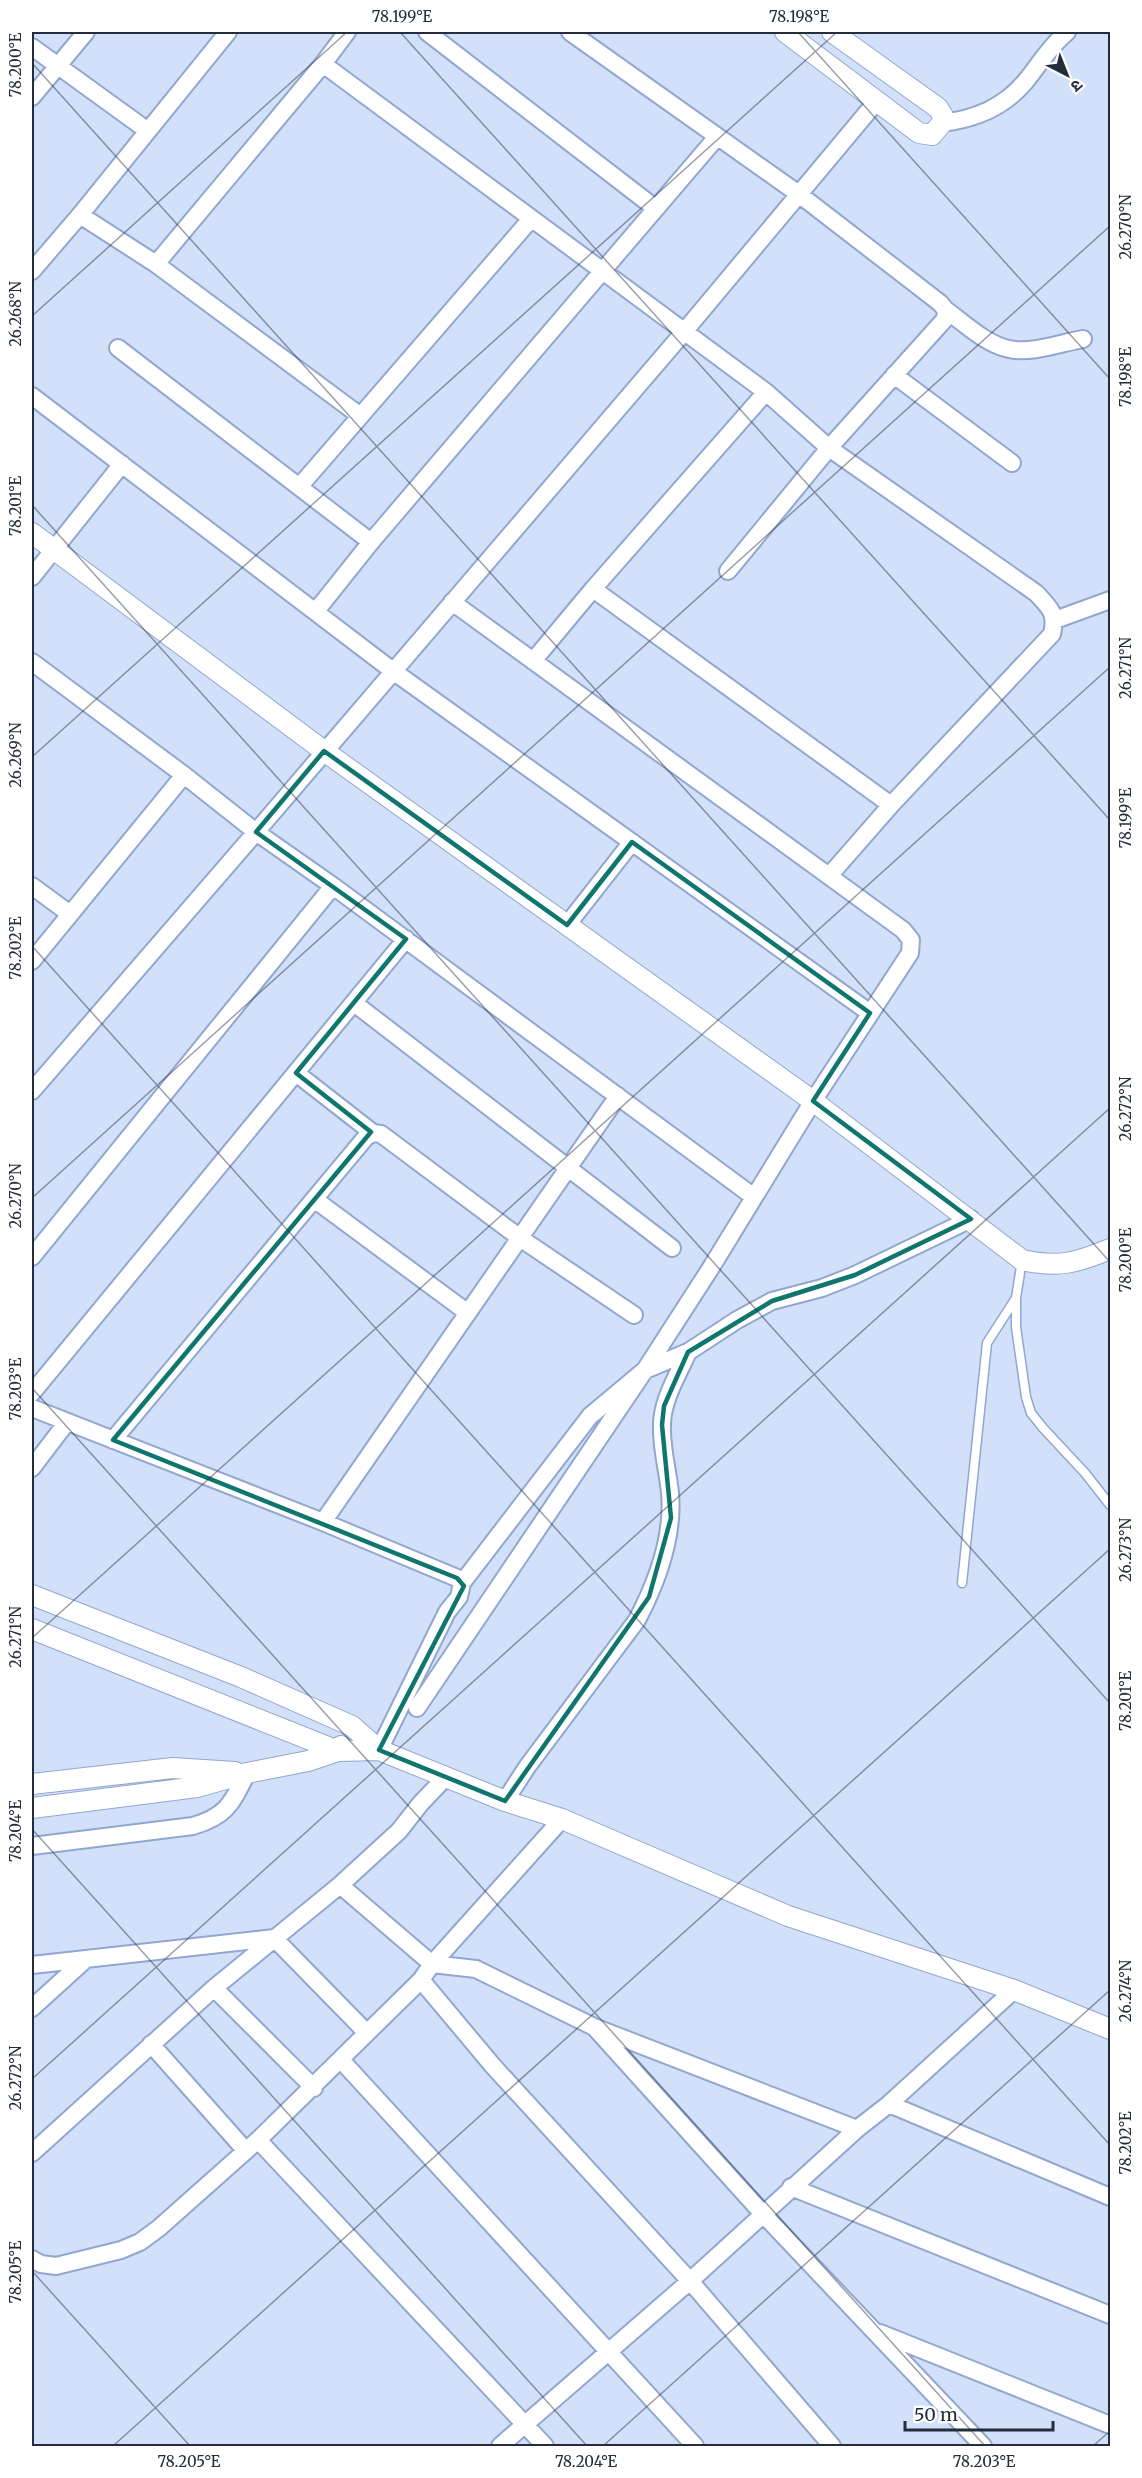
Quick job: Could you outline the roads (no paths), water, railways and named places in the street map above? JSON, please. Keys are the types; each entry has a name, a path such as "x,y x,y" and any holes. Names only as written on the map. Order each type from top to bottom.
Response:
{"street":[{"path":"32,97 87,32"},
{"path":"32,272 228,32"},
{"path":"156,264 323,64 347,32"},
{"path":"427,32 655,208"},
{"path":"570,32 800,195 946,310 988,339 1008,349 1031,349 1083,339"},
{"path":"785,32 919,133 933,135 942,123 943,116 938,108 832,32"},
{"path":"942,123 982,115 1005,102 1024,83 1054,43 1067,32"},
{"path":"32,47 148,131"},
{"path":"323,64 683,333 766,392 829,448 1036,593 1050,608 1055,620 1052,634 891,805 829,876"},
{"path":"32,1091 683,333 876,102"},
{"path":"316,611 371,542 717,137"},
{"path":"80,215 156,264 359,415"},
{"path":"299,487 531,219"},
{"path":"728,571 829,448 945,319 946,310"},
{"path":"118,348 371,542"},
{"path":"894,375 1012,463"},
{"path":"533,661 766,392"},
{"path":"32,396 393,671 870,1013"},
{"path":"32,578 122,464"},
{"path":"32,533 324,751 813,1101 1022,1260 1046,1265 1070,1263 1110,1249"},
{"path":"593,590 891,805"},
{"path":"1055,620 1110,600"},
{"path":"417,1708 645,1370 813,1101 910,953 911,940 903,930 452,602"},
{"path":"32,662 184,775 256,832 406,939 754,1197"},
{"path":"32,961 184,775"},
{"path":"567,925 632,842"},
{"path":"32,886 70,914"},
{"path":"32,1257 333,886"},
{"path":"32,1393 406,939"},
{"path":"354,1003 672,1248"},
{"path":"296,1073 373,1133 381,1134 519,1238 634,1315"},
{"path":"323,1522 618,1096"},
{"path":"113,1440 366,1137 373,1133"},
{"path":"314,1199 468,1313"},
{"path":"380,1750 447,1612 459,1597 462,1584 591,1416 645,1370 687,1352 772,1301 822,1288 855,1275 971,1219"},
{"path":"505,1801 527,1767 637,1620 649,1597 671,1518 662,1425 664,1406 687,1352"},
{"path":"32,1408 450,1573 462,1584"},
{"path":"32,1468 67,1422"},
{"path":"32,1595 241,1677 352,1726 380,1750 505,1801 562,1819 788,1916 1014,1990 1110,2029"},
{"path":"32,1629 338,1750"},
{"path":"338,1750 352,1726"},
{"path":"32,1808 197,1787 247,1773 308,1761 338,1750 380,1750"},
{"path":"32,1784 173,1768 247,1773"},
{"path":"32,1846 193,1826 210,1821 231,1805 247,1773"},
{"path":"32,2152 214,1988 340,1885 399,1832 421,1803 446,1778"},
{"path":"32,2259 41,2264 56,2266 121,2250 140,2242 159,2228 314,2088 421,1980 432,1964 562,1819"},
{"path":"340,1885 432,1964 476,1969 594,2027 857,2129"},
{"path":"32,1965 274,1938"},
{"path":"274,1938 367,2033"},
{"path":"32,2008 86,1959"},
{"path":"421,1980 493,2066 690,2281 832,2446"},
{"path":"214,1988 314,2088"},
{"path":"500,2446 690,2281 791,2187 889,2104 1014,1990"},
{"path":"594,2027 762,2214 876,2331 983,2446"},
{"path":"151,2044 545,2446"},
{"path":"341,2060 695,2446"},
{"path":"889,2104 1110,2197"},
{"path":"791,2187 1110,2315"},
{"path":"876,2331 1110,2425"}],"lane":[{"path":"1022,1260 1016,1298 1016,1327 1026,1397 1031,1413 1110,1505"},
{"path":"962,1583 987,1343 1016,1298"}]}
